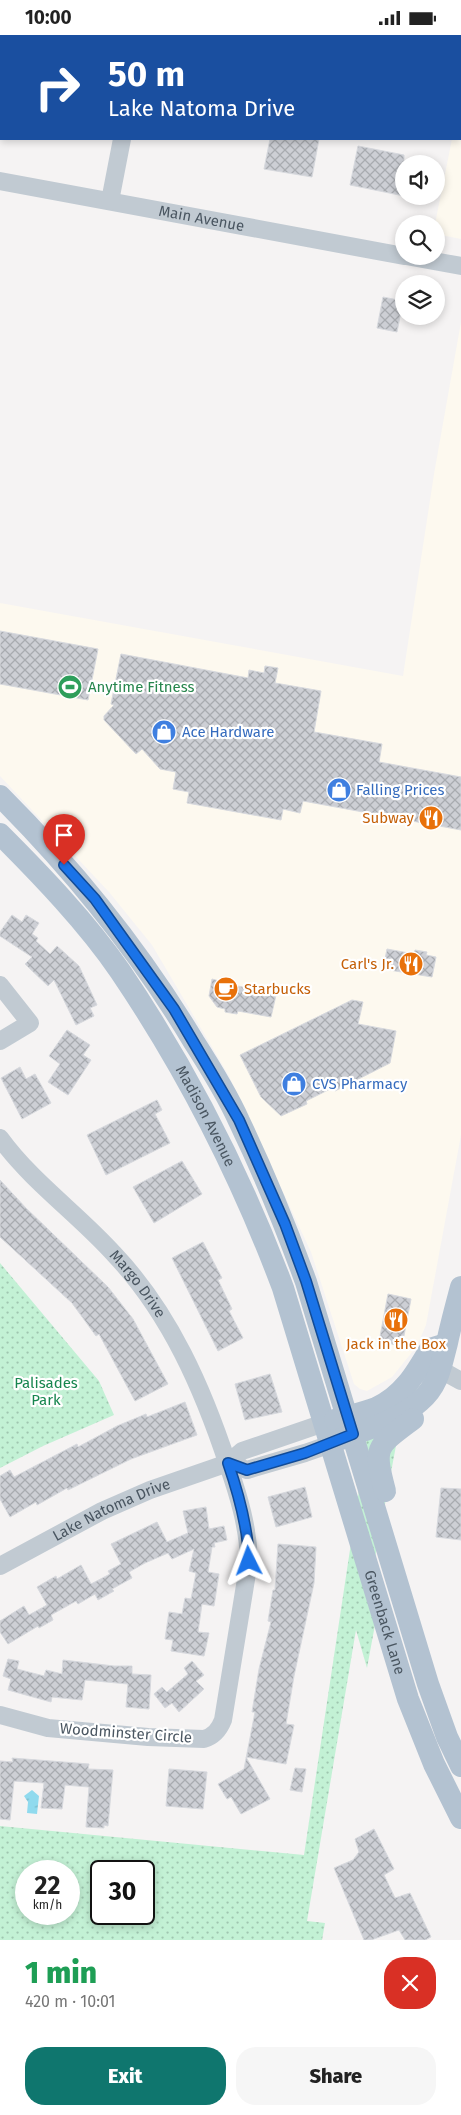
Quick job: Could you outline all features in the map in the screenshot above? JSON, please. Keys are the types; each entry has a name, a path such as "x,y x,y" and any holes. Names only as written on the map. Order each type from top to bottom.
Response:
{"main road":[{"name":"Madison Avenue","path":"0,796 31,827 95,899 174,1009 209,1065 239,1120 285,1224 306,1281 351,1425"},
{"name":"Madison Avenue","path":"0,834 47,883 119,970 164,1039 188,1082 218,1137 268,1250 283,1288 327,1433"},
{"path":"327,1433 351,1425 376,1408 428,1379 446,1344 461,1287"},
{"path":"391,1563 393,1533 391,1511 378,1462 378,1455 384,1441 418,1416 429,1397 430,1349 446,1344"},
{"name":"Greenback Lane","path":"351,1425 428,1684 461,1766"},
{"name":"Greenback Lane","path":"327,1433 369,1576 417,1724 434,1764 461,1818"}],"street":[{"path":"110,201 122,140"},
{"name":"Main Avenue","path":"0,181 395,254"},
{"name":"Main Avenue","path":"445,263 461,266"},
{"path":"0,985 30,1023 0,1041"},
{"name":"Margo Drive","path":"0,1138 27,1170 113,1252 137,1279 157,1307 181,1348 202,1393 223,1445 228,1463"},
{"path":"428,1379 461,1381"},
{"path":"228,1463 247,1470 305,1453 327,1433"},
{"name":"Lake Natoma Drive","path":"0,1565 102,1511 150,1490 228,1463"},
{"name":"Woodminster Circle","path":"0,1715 48,1727 148,1737 204,1739 216,1733 223,1720 249,1561 248,1534 228,1463"}],"shaded area":[{"path":"452,140 461,140 461,239 445,236 445,215 437,215 439,205 445,205 445,174"},
{"path":"461,322 461,1135 426,1325 417,1346 392,1377 367,1391 360,1389 354,1384 311,1252 229,1076 152,945 109,892 0,776 0,603 403,676 434,474"}],"green space":[{"name":"Palisades Park","path":"0,1263 99,1381 114,1415 43,1446 0,1468"},
{"path":"373,1397 404,1403 374,1563 382,1587 367,1668 356,1630 307,1921 325,1923 322,1940 0,1940 0,1826 304,1855"}],"water":[{"path":"32,1790 39,1796 37,1814 27,1813 28,1802 24,1796"}],"building":[{"path":"270,140 319,140 312,177 264,169"},
{"path":"358,146 404,155 395,155 395,194 350,185"},
{"path":"383,297 395,299 395,325 398,325 397,332 377,328"},
{"path":"0,631 98,649 88,700 0,684"},
{"path":"121,654 248,678 249,670 264,673 265,666 278,668 275,683 321,691 314,732 382,744 379,762 461,777 461,830 303,801 300,813 283,809 281,820 187,803 189,792 173,789 176,772 160,769 142,749 136,754 104,720 104,716 114,705 111,704"},
{"path":"12,915 22,922 26,915 39,923 32,934 38,938 36,941 50,954 57,946 79,966 97,1005 90,1008 94,1016 76,1025 54,980 48,986 25,964 32,957 0,936 0,932"},
{"path":"387,949 414,954 415,950 427,952 426,955 436,957 432,977 383,969"},
{"path":"212,979 237,986 277,991 271,1017 238,1011 237,1014 225,1012 225,1009 217,1007 209,996"},
{"path":"352,1000 363,1002 358,1024 396,1031 390,1063 335,1091 334,1087 306,1101 307,1104 281,1116 261,1097 240,1055"},
{"path":"67,1030 90,1045 83,1055 91,1060 68,1095 48,1082 60,1064 49,1056"},
{"path":"20,1067 26,1079 35,1074 51,1103 22,1119 1,1078"},
{"path":"157,1100 162,1110 155,1114 170,1143 106,1175 87,1135"},
{"path":"182,1161 202,1194 154,1223 133,1187"},
{"path":"0,1180 26,1208 108,1287 133,1319 168,1384 135,1401 99,1334 96,1336 72,1303 0,1237"},
{"path":"203,1242 222,1278 218,1280 232,1309 229,1311 243,1338 218,1351 172,1258"},
{"path":"388,1294 411,1299 402,1346 379,1342"},
{"path":"270,1374 282,1412 245,1420 235,1384"},
{"path":"185,1402 197,1435 131,1459 68,1490 67,1488 37,1505 36,1502 10,1517 0,1499 0,1476 10,1470 14,1477 77,1444 78,1447 117,1426 146,1414 147,1417"},
{"path":"305,1487 312,1517 276,1527 268,1497"},
{"path":"441,1488 461,1489 461,1540 436,1537"},
{"path":"206,1507 209,1529 224,1526 227,1540 214,1543 215,1547 212,1547 208,1572 219,1574 214,1606 202,1604 198,1632 209,1633 204,1656 171,1651 173,1640 165,1639 169,1612 182,1614 185,1598 191,1599 196,1573 189,1571 194,1549 172,1559 168,1553 145,1563 129,1572 132,1578 112,1589 114,1591 98,1600 95,1594 78,1604 76,1601 51,1615 53,1620 39,1628 38,1626 8,1644 0,1632 0,1621 24,1606 29,1615 47,1605 37,1587 56,1576 57,1579 81,1565 91,1584 110,1574 108,1571 121,1564 111,1544 157,1522 167,1542 188,1533 183,1511"},
{"path":"278,1544 316,1547 314,1583 294,1676 286,1724 294,1725 286,1764 246,1757 255,1712 252,1712 259,1669 271,1622 268,1621 273,1590 275,1590"},
{"path":"8,1659 19,1661 17,1669 44,1676 46,1670 62,1674 63,1660 114,1666 132,1666 132,1674 151,1675 149,1709 126,1707 128,1684 85,1680 82,1700 52,1697 51,1702 8,1690 11,1679 3,1676"},
{"path":"192,1661 204,1675 196,1681 204,1689 179,1712 172,1703 165,1708 154,1694 162,1687 167,1692 188,1674 184,1668"},
{"path":"246,1757 270,1799 241,1814 231,1797 227,1799 218,1784 244,1769"},
{"path":"12,1758 89,1764 88,1769 113,1770 108,1826 104,1825 104,1828 86,1827 89,1787 65,1785 62,1809 41,1808 44,1783 14,1781 10,1820 0,1819 0,1761 13,1762"},
{"path":"295,1768 306,1769 302,1792 290,1790"},
{"path":"169,1769 207,1772 203,1809 166,1806"},
{"path":"374,1829 394,1869 384,1875 395,1898 410,1893 431,1937 425,1940 405,1940 399,1930 371,1940 364,1940 334,1868 353,1860 359,1852 355,1839"}],"place":[{"name":"Anytime Fitness","path":"70,687"},
{"name":"Ace Hardware","path":"164,732"},
{"name":"Falling Prices","path":"339,790"},
{"name":"Subway","path":"431,818"},
{"name":"Carl's Jr.","path":"411,964"},
{"name":"Starbucks","path":"226,989"},
{"name":"CVS Pharmacy","path":"294,1084"},
{"name":"Jack in the Box","path":"396,1320"}],"route":[{"path":"64,865 95,899 174,1009 209,1065 239,1120 285,1224 306,1281 353,1434 305,1453 247,1470 228,1463 248,1534 249,1561"}]}
